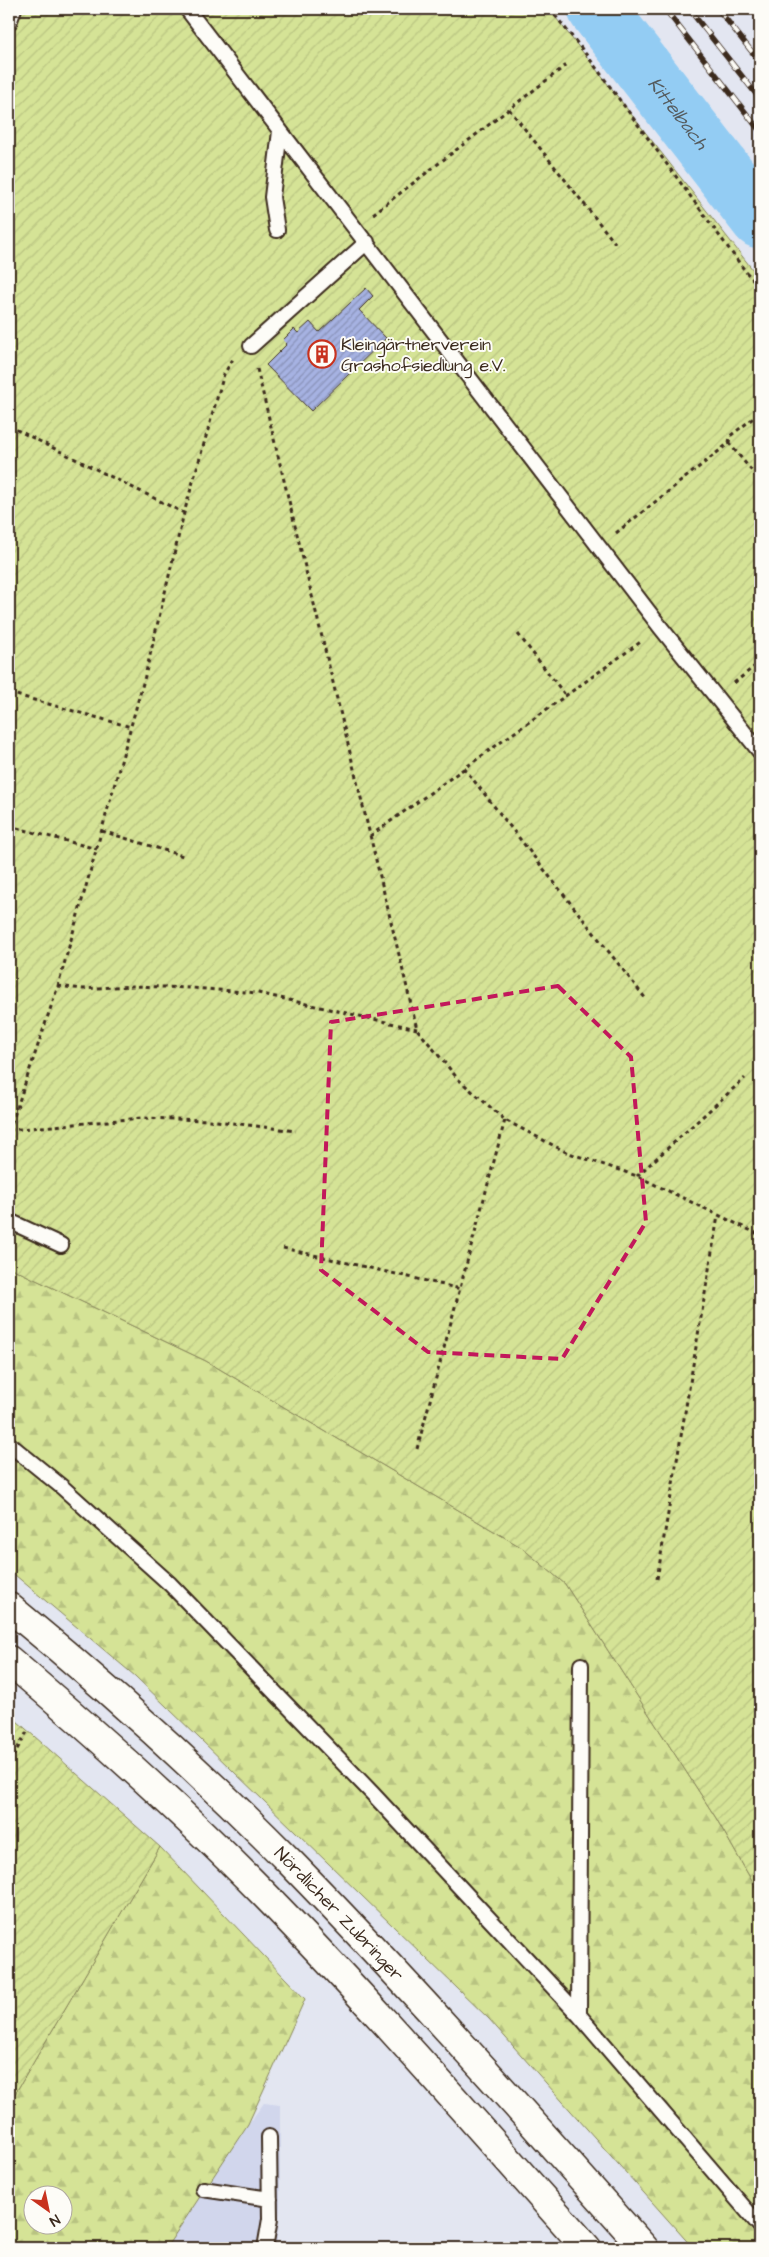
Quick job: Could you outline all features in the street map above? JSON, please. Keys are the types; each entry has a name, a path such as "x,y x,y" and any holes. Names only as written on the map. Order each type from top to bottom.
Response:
{"main road":[{"name":"Nördlicher Zubringer","path":"9,1607 67,1654 157,1734 289,1862 473,2057 644,2248"},
{"path":"9,1660 138,1773 263,1893 448,2093 587,2248"}],"lane":[{"path":"9,23 14,9"},
{"path":"187,9 280,132 367,242 598,547 760,752"},
{"path":"277,230 272,197 280,132"},
{"path":"251,346 367,242"},
{"path":"9,1221 61,1244"},
{"path":"9,1444 62,1487 170,1584 372,1793 579,2015 760,2226"},
{"path":"579,2015 581,1665"},
{"path":"265,2248 270,2218 269,2137"},
{"path":"203,2189 270,2198"}],"path":[{"path":"550,9 746,272 760,287"},
{"path":"355,228 569,63"},
{"path":"509,109 615,243"},
{"path":"296,1131 209,1120 141,1118 9,1130 58,986 97,849 131,727 184,512 224,374 232,361 251,346 417,1029 458,1079 505,1120 566,1152 637,1176 760,1235"},
{"path":"598,547 729,442 730,436 760,413"},
{"path":"9,426 184,512"},
{"path":"729,442 760,481"},
{"path":"370,836 661,628"},
{"path":"518,634 566,696"},
{"path":"716,698 760,662"},
{"path":"9,693 131,727"},
{"path":"464,768 646,999"},
{"path":"9,826 97,849"},
{"path":"102,831 183,856"},
{"path":"58,986 83,988 172,987 258,993 417,1029"},
{"path":"637,1176 746,1078"},
{"path":"417,1449 505,1120"},
{"path":"657,1579 718,1216"},
{"path":"283,1248 461,1289"},
{"path":"9,1763 27,1732"}],"highlighted area":[{"path":"558,986 631,1057 646,1222 562,1359 428,1352 321,1270 331,1022"}],"shaded area":[{"path":"264,2103 280,2105 280,2205 276,2248 155,2248"}],"green space":[{"path":"9,9 549,9 760,279 760,1895 716,1818 565,1584 521,1547 206,1361 9,1267"},
{"path":"9,1267 206,1361 521,1547 565,1584 716,1818 760,1895 760,2248 693,2248 489,2019 135,1676 9,1570"},
{"path":"9,1714 160,1847 9,2104"},
{"path":"160,1847 305,1999 248,2124 166,2248 9,2248 9,2104"}],"building":[{"name":"Kleingärtnerverein Grashofsiedlung e.V.","path":"366,288 373,296 359,310 386,338 311,411 266,365 287,344 283,340 294,329 298,333 310,322 319,332"}],"waterway":[{"name":"Kittelbach","path":"597,9 760,219"}],"railway":[{"path":"665,9 760,131"},
{"path":"689,9 760,99"},
{"path":"718,9 760,62"},
{"path":"755,9 760,15"}],"place":[{"name":"Kleingärtnerverein Grashofsiedlung e.V.","path":"322,354"}]}
